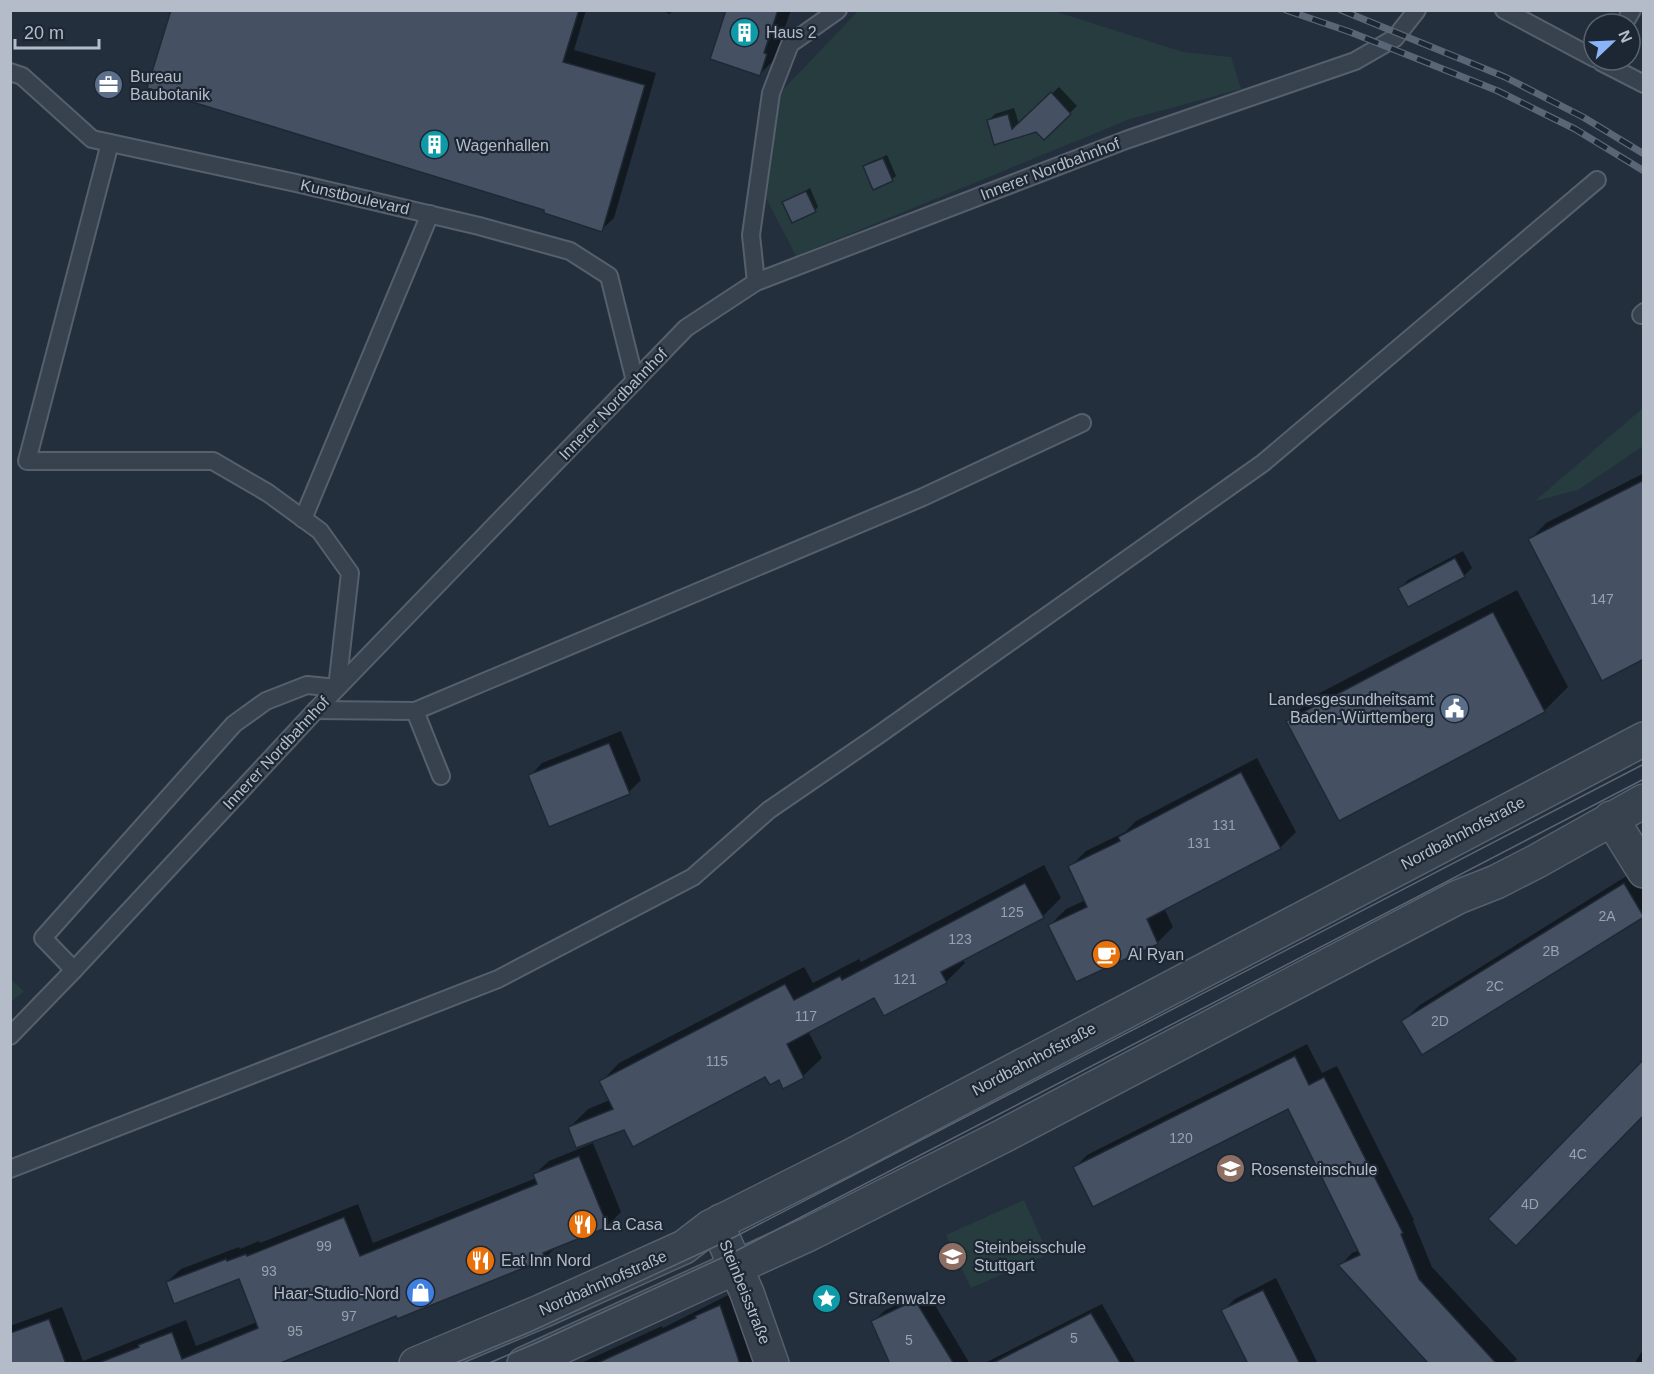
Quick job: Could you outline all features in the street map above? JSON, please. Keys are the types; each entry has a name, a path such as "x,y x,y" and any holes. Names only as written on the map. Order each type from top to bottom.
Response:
{"street":[{"name":"Nordbahnhofstraße","path":"417,1364 684,1247 721,1221 851,1156 1644,739"},
{"path":"524,1364 737,1269 809,1234 1001,1137 1458,897 1496,882 1537,861 1644,801"},
{"path":"1611,818 1644,871"},
{"name":"Steinbeisstraße","path":"721,1221 720,1231 737,1269 772,1364"}],"lane":[{"path":"756,282 752,235 771,93 790,44 838,10"},
{"name":"Innerer Nordbahnhof","path":"10,1036 337,688 686,328 756,282 1126,140 1355,61 1395,38 1417,10"},
{"path":"1504,10 1582,51"},
{"name":"Kunstboulevard","path":"10,72 22,76 92,139 430,214 570,251 609,276 635,381"},
{"path":"1621,72 1644,84"},
{"path":"74,970 43,938 234,724 266,701 307,685 337,688 350,573 320,531 268,493 213,461 27,461 110,143"},
{"path":"10,1169 498,979 693,877 769,810 878,736 1263,464 1597,180"},
{"path":"303,519 430,214"},
{"path":"316,710 416,711 912,501 1082,423"},
{"path":"416,711 441,776"}],"green space":[{"path":"858,11 1054,11 1183,52 1231,57 1241,89 1130,119 796,256 764,194 779,94"},
{"path":"1643,408 1643,446 1578,490 1535,501"},
{"path":"10,979 24,991 11,1002 10,1002"},
{"path":"1024,1200 1048,1254 971,1288 946,1235"}],"building":[{"name":"Wagenhallen","path":"171,10 579,10 563,62 645,85 602,232 544,213 544,210 147,88"},
{"name":"Haus 2","path":"726,10 778,10 764,53 767,54 760,76 710,59"},
{"path":"1051,92 1071,114 1044,140 1036,132 994,145 987,120 1008,114 1012,129"},
{"path":"883,158 893,181 873,190 863,166"},
{"path":"806,191 816,212 792,223 782,202"},
{"path":"1644,480 1644,659 1602,681 1528,539"},
{"path":"1455,558 1465,577 1408,607 1398,588"},
{"path":"1493,612 1545,712 1339,821 1286,721"},
{"path":"609,743 630,794 549,827 528,775"},
{"path":"1241,772 1281,849 1147,919 1158,944 1076,982 1048,925 1087,907 1068,866 1120,841 1118,837"},
{"path":"1025,883 1044,918 941,972 947,983 884,1016 874,998 787,1044 804,1078 783,1089 779,1080 770,1085 765,1077 633,1147 624,1130 576,1148 568,1127 613,1109 599,1081 785,984 794,1000 840,976 842,980"},
{"path":"1624,883 1644,917 1422,1055 1401,1021"},
{"path":"1295,1056 1309,1085 1324,1077 1403,1233 1401,1234 1419,1279 1497,1364 1429,1364 1338,1265 1360,1255 1288,1109 1093,1207 1073,1167"},
{"path":"1644,1059 1644,1115 1516,1246 1488,1219"},
{"path":"579,1156 608,1227 543,1253 546,1259 278,1364 102,1364 101,1362 172,1332 182,1359 258,1328 239,1279 174,1304 166,1282 226,1259 227,1261 246,1254 247,1256 344,1217 360,1256 537,1184 533,1174"},
{"path":"1263,1290 1300,1364 1248,1364 1221,1310"},
{"path":"915,1300 954,1364 890,1364 871,1321"},
{"path":"720,1305 740,1364 595,1364 696,1318 695,1316"},
{"path":"1091,1313 1121,1364 991,1364"},
{"path":"49,1319 66,1364 10,1364 10,1333"}],"tram line":[{"path":"453,1364 530,1332 725,1242 1644,764"},
{"path":"487,1364 730,1254 1644,779"}],"railway":[{"path":"1286,10 1350,32 1498,91 1575,129 1644,171"},
{"path":"1341,10 1505,77 1583,117 1644,154"}],"place":[{"name":"Haus 2","path":"745,32"},
{"name":"Bureau Baubotanik","path":"109,85"},
{"name":"Wagenhallen","path":"435,145"},
{"name":"Landesgesundheitsamt Baden-Württemberg","path":"1455,708"},
{"name":"Al Ryan","path":"1107,954"},
{"name":"Rosensteinschule","path":"1230,1169"},
{"name":"La Casa","path":"582,1224"},
{"name":"Steinbeisschule Stuttgart","path":"953,1256"},
{"name":"Eat Inn Nord","path":"480,1260"},
{"name":"Haar-Studio-Nord","path":"420,1293"},
{"name":"Straßenwalze","path":"827,1298"}]}
